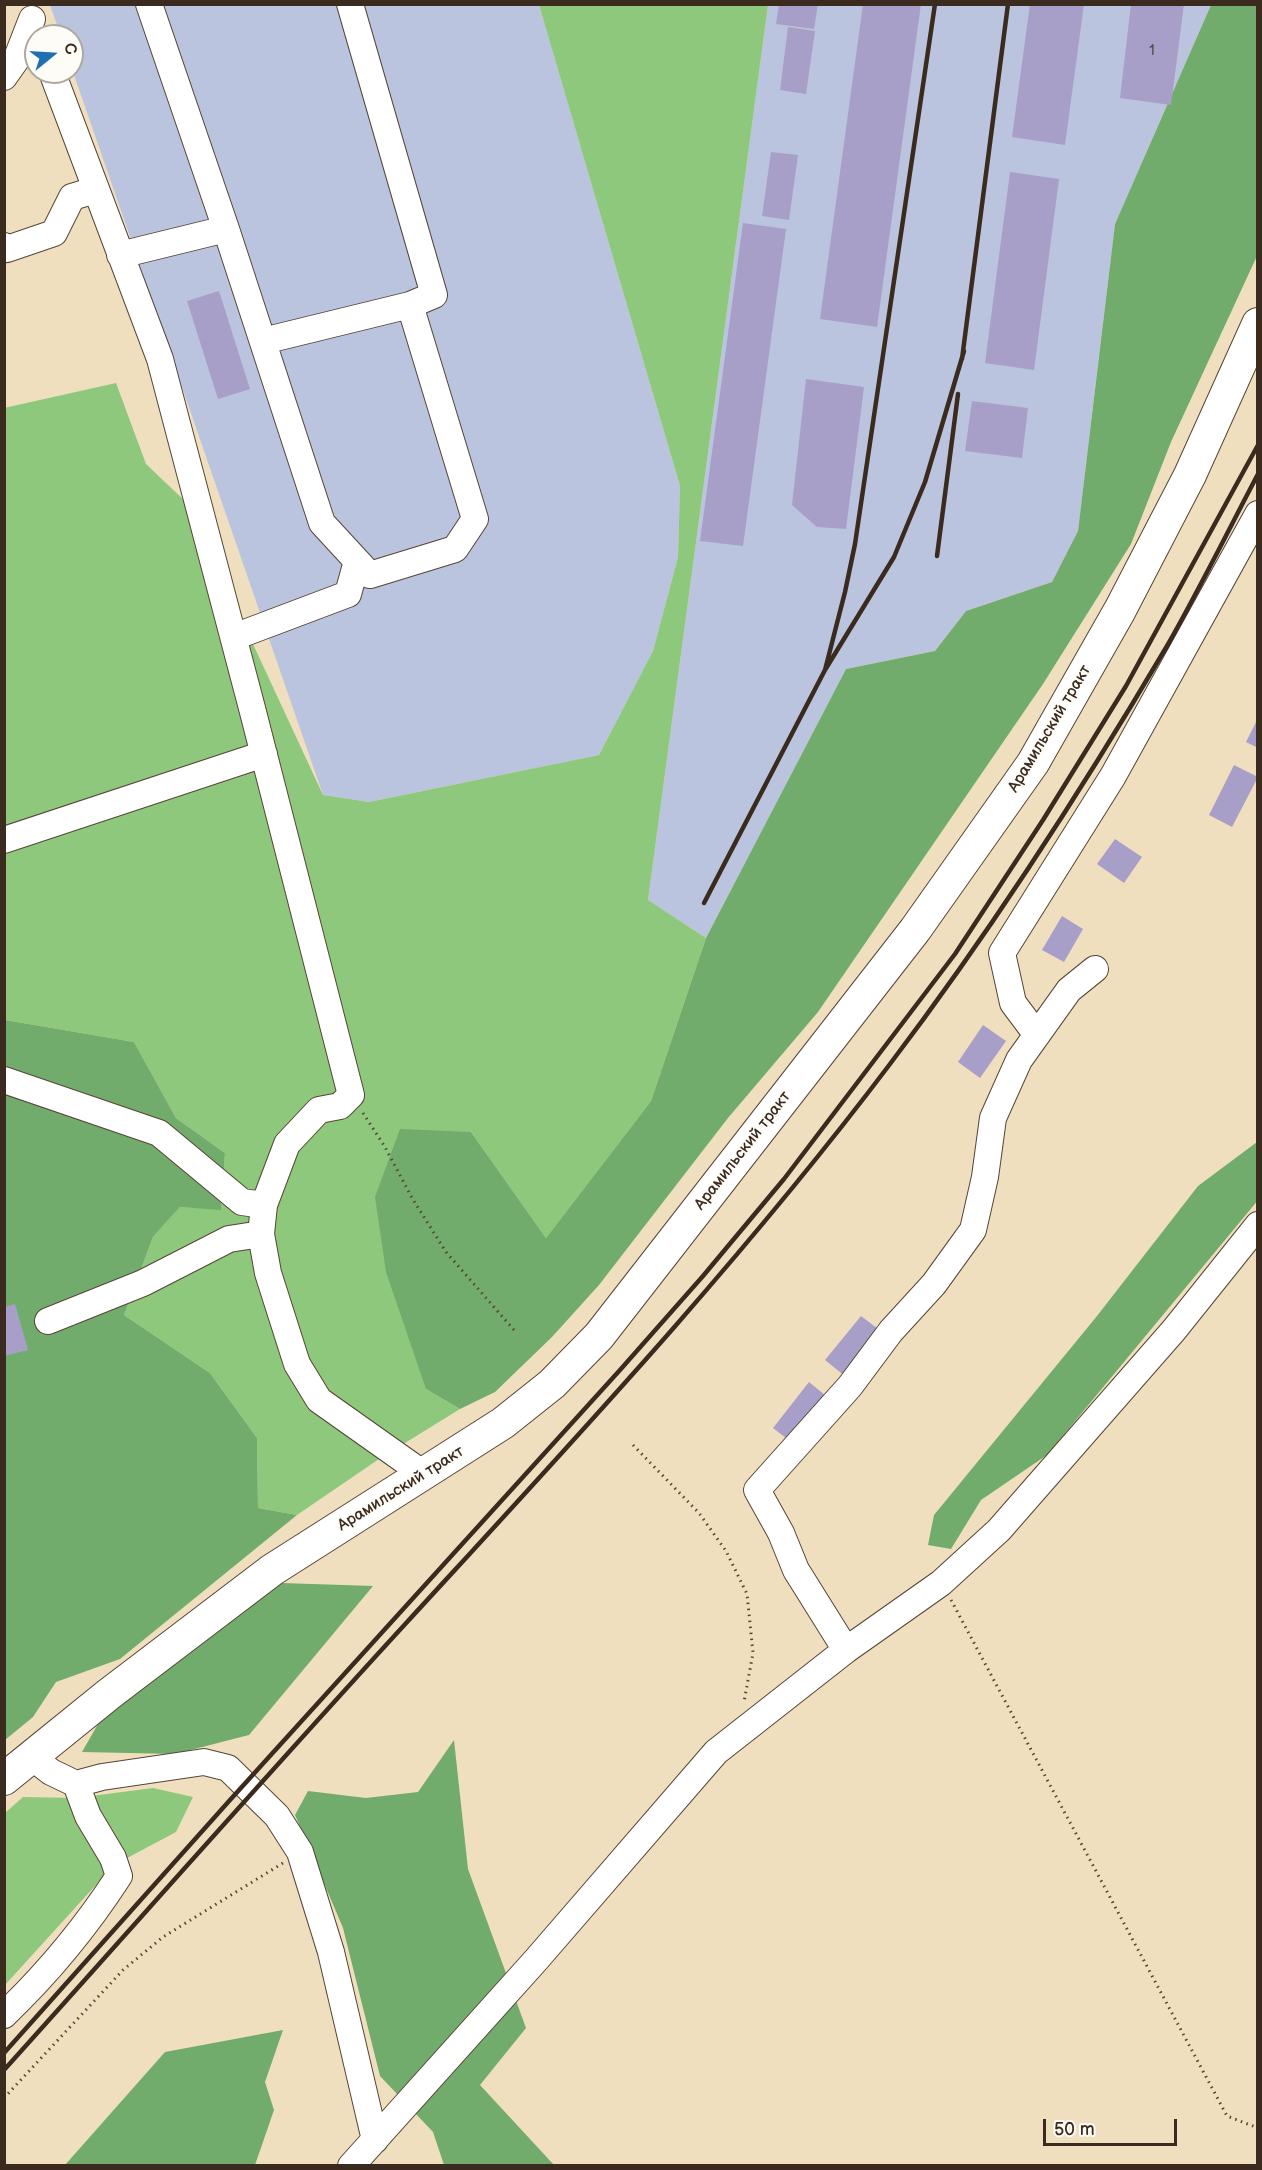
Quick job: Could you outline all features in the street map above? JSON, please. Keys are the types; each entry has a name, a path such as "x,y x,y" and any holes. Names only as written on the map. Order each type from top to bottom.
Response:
{"main road":[{"name":"Арамильский тракт","path":"4,1779 139,1671 272,1570 503,1424 552,1384 599,1336 915,930 1033,763 1120,610 1190,476 1257,324"}],"street":[{"path":"149,4 226,229 322,523 370,575 455,549 475,519 410,305"},
{"path":"263,341 410,305 434,295 350,4"},
{"path":"4,77 16,60 33,20"},
{"path":"56,84 160,359 351,1095 340,1106 318,1110 287,1144 264,1205 261,1234 268,1273 297,1364 319,1400 424,1475"},
{"path":"4,246 7,249 54,233 72,197 95,190"},
{"path":"120,255 226,229"},
{"path":"1037,1035 1013,1003 1002,953 1113,776 1257,514"},
{"path":"234,637 348,594 357,561"},
{"path":"4,840 264,754"},
{"path":"846,1650 796,1570 781,1533 757,1490 850,1386 891,1331 934,1284 973,1230 985,1177 993,1118 1019,1060 1069,990 1095,969"},
{"path":"4,1080 159,1132 242,1202 264,1205"},
{"path":"351,2166 638,1845 716,1752 846,1650 941,1583 999,1530 1174,1330 1257,1225"},
{"path":"48,1321 143,1283 229,1239 261,1234"},
{"path":"32,1757 51,1772 76,1784 102,1777 204,1762 228,1768 277,1816 300,1852 331,1952 375,2140"},
{"path":"4,2015 41,1979 100,1906 119,1876 112,1858 88,1816 76,1784"}],"path":[{"path":"351,1095 385,1147 412,1198 446,1252 514,1330"},
{"path":"633,1445 699,1513 726,1551 747,1594 753,1653 743,1712"},
{"path":"941,1583 1227,2116 1257,2128"},
{"path":"4,2098 123,1970 163,1936 300,1852"}],"shaded area":[{"path":"50,5 539,5 680,486 678,557 653,651 599,755 369,802 323,795 77,84 84,84 84,24 57,24"},
{"path":"768,5 1211,5 1115,224 1078,531 1052,582 966,611 935,651 846,669 706,938 648,900"}],"green space":[{"path":"539,5 768,5 648,900 706,938 651,1101 546,1238 471,1132 426,1389 460,1409 379,1459 297,1515 258,1508 257,1438 210,1373 124,1315 153,1237 180,1207 221,1209 225,1153 176,1118 134,1042 5,1020 4,408 116,383 146,464 188,504 323,795 369,802 599,755 653,651 678,557 680,486"},
{"path":"1211,5 1257,5 1257,256 1171,442 1131,544 1043,684 818,1012 728,1118 599,1285 552,1337 495,1392 460,1409 426,1389 386,1272 375,1197 400,1129 471,1132 546,1238 651,1101 706,938 846,669 935,651 966,611 1052,582 1078,531 1115,224"},
{"path":"5,1020 134,1042 176,1118 225,1153 221,1210 180,1207 153,1237 124,1315 210,1373 257,1438 258,1508 297,1515 120,1659 56,1682 33,1717 5,1740"},
{"path":"1257,1142 1258,1200 1254,1205 1047,1455 981,1500 951,1549 928,1545 934,1515 1097,1316 1198,1186"},
{"path":"282,1583 373,1586 249,1735 175,1754 82,1752 102,1717"},
{"path":"454,1740 468,1869 526,2028 480,2085 554,2165 444,2165 433,2132 380,2076 343,1928 295,1815 308,1791 366,1798 418,1792"},
{"path":"153,1788 193,1797 176,1832 114,1865 5,1985 5,1813 23,1797 76,1798"},
{"path":"283,2030 265,2082 274,2110 255,2165 65,2165 165,2052"}],"building":[{"path":"779,4 818,4 814,29 776,24"},
{"path":"863,4 921,4 877,327 820,319"},
{"path":"1030,4 1084,4 1065,145 1012,137"},
{"path":"1131,4 1184,4 1171,105 1120,98"},
{"path":"788,27 815,31 806,94 780,90"},
{"path":"771,152 798,155 789,220 762,216"},
{"path":"1010,172 1059,179 1034,370 985,363"},
{"path":"743,223 786,229 743,546 700,541"},
{"path":"219,291 250,389 218,399 187,301"},
{"path":"806,379 864,387 846,529 817,527 792,505"},
{"path":"972,401 1028,408 1022,458 965,451"},
{"path":"1258,718 1258,748 1246,742"},
{"path":"1234,765 1258,777 1232,827 1209,815"},
{"path":"1115,839 1142,857 1124,883 1097,864"},
{"path":"1062,916 1083,929 1064,962 1042,950"},
{"path":"983,1025 1006,1041 980,1078 958,1062"},
{"path":"15,1304 28,1350 4,1356 4,1307"},
{"path":"861,1316 882,1332 846,1377 825,1360"},
{"path":"809,1382 831,1400 795,1445 773,1428"}],"railway":[{"path":"825,670 855,544 935,4"},
{"path":"962,359 1008,4"},
{"path":"704,903 825,670 894,557 925,482 964,351"},
{"path":"937,556 958,394"},
{"path":"4,2053 620,1370 784,1179 955,954 1043,820 1126,686 1258,445"},
{"path":"4,2070 306,1732 656,1348 834,1137 964,963 1069,806 1167,646 1258,474"}]}
